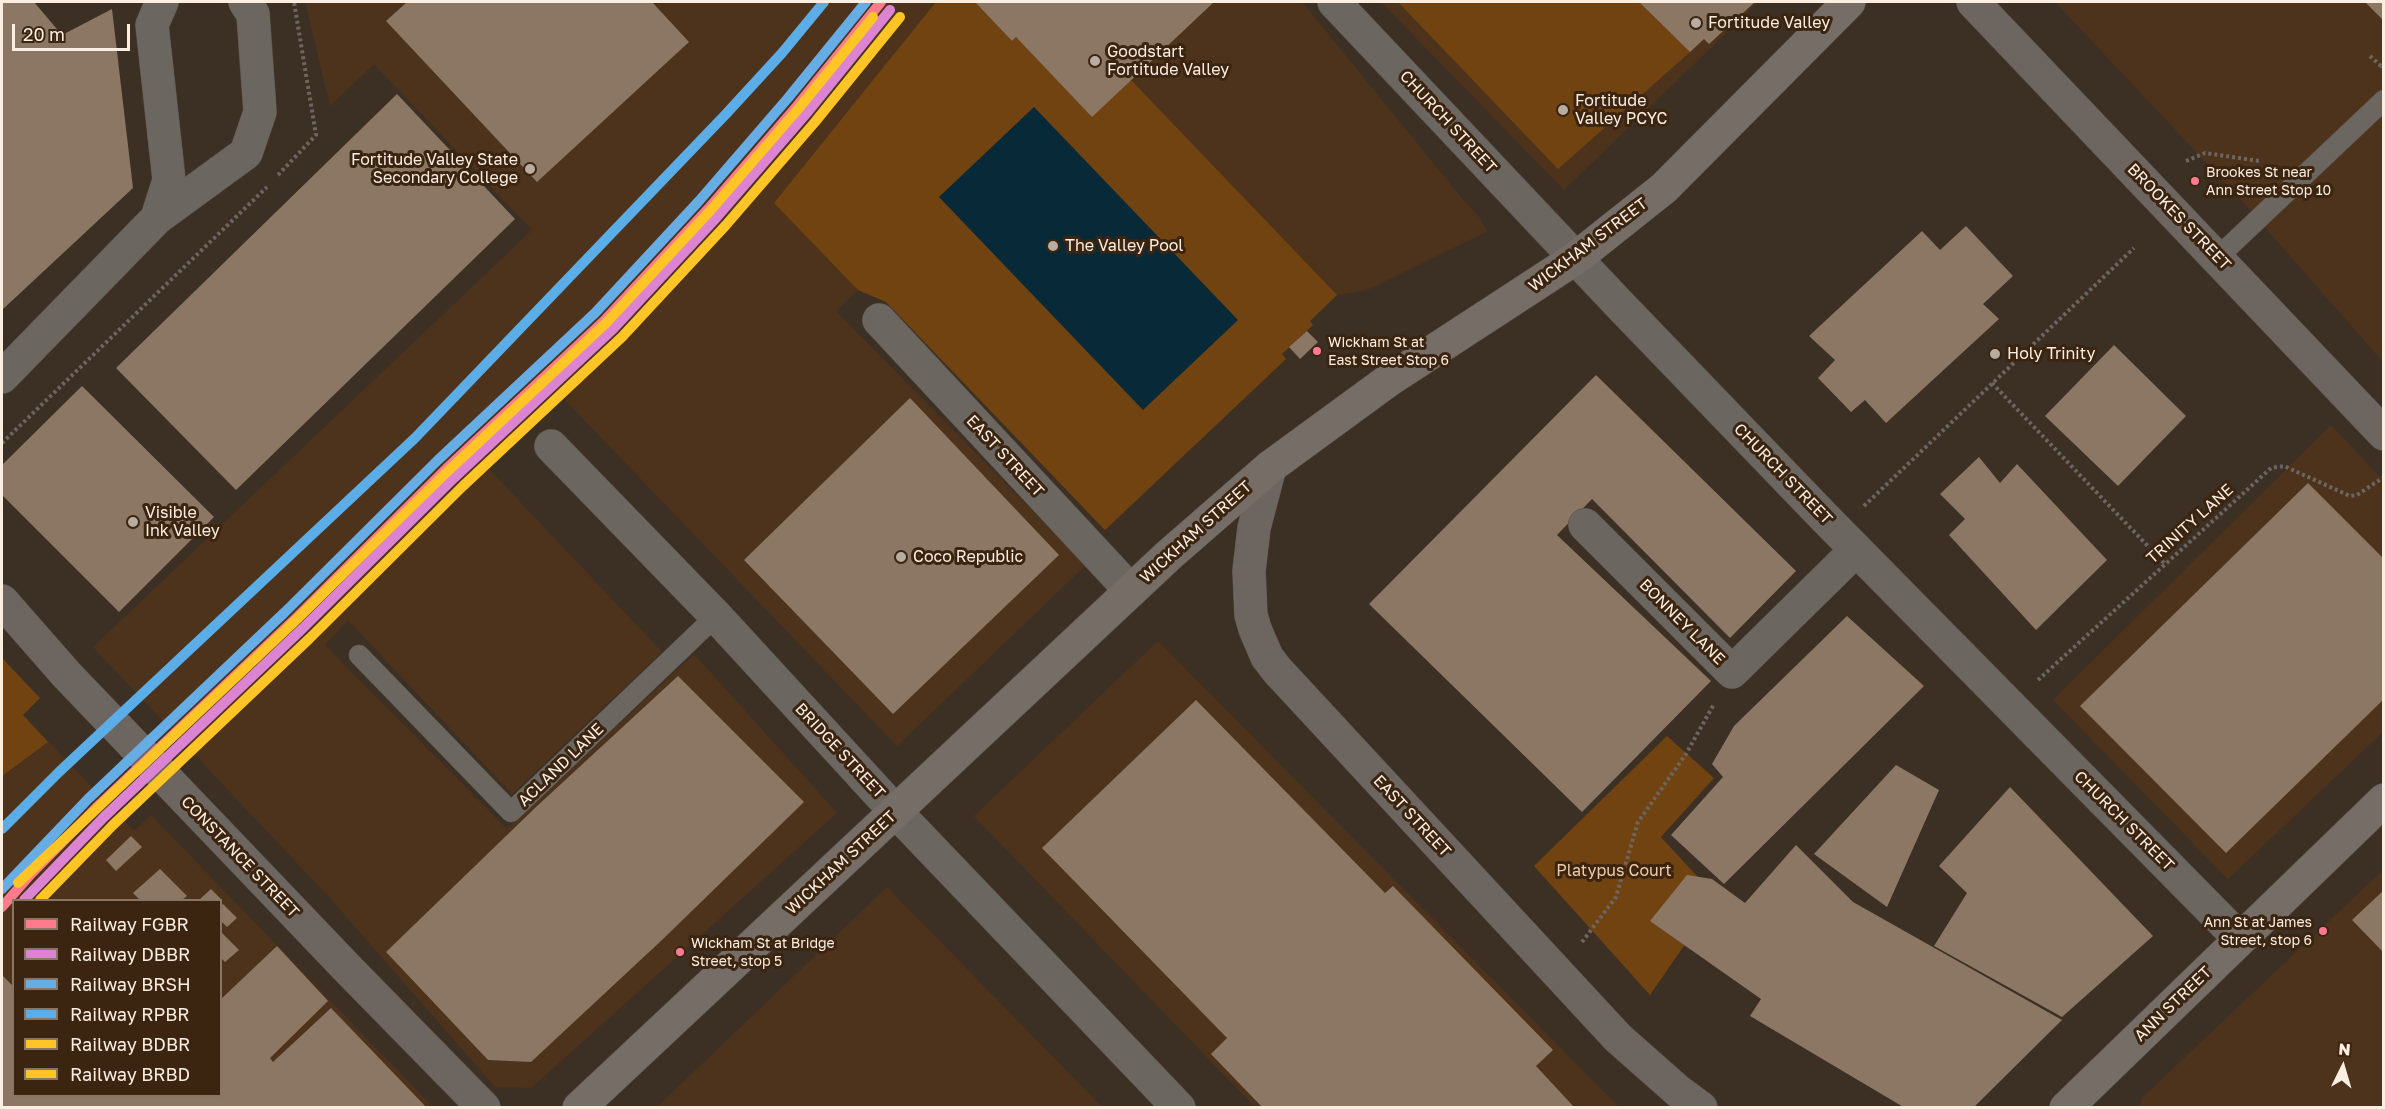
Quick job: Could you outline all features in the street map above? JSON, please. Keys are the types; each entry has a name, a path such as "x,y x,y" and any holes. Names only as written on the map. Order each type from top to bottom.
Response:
{"main road":[{"name":"WICKHAM STREET","path":"579,1107 1169,555 1270,467 1389,381 1576,258 1664,188 1849,2"},
{"name":"BROOKES STREET","path":"1973,2 2384,434"},
{"name":"EAST STREET","path":"1270,467 1254,528 1249,571 1251,615 1267,657 1618,1038 1678,1091 1701,1107"},
{"name":"CONSTANCE STREET","path":"2,601 66,674 484,1107"},
{"name":"ANN STREET","path":"2066,1107 2384,800"},
{"path":"2094,1107 2099,1076"}],"street":[{"path":"157,218 169,180 152,25 162,2"},
{"path":"2,377 157,218 246,153 260,112 253,14 245,2"},
{"name":"CHURCH STREET","path":"1334,2 1847,541 2240,939"},
{"name":"EAST STREET","path":"879,320 1131,591"},
{"name":"BRIDGE STREET","path":"551,446 716,616 896,812 1179,1107"},
{"name":"BONNEY LANE","path":"1585,525 1732,672 1847,541"}],"lane":[{"path":"2218,257 2384,100"},
{"name":"ACLAND LANE","path":"359,655 511,813 716,616"}],"path":[{"path":"2370,56 2381,66 2384,63"},
{"path":"2186,161 2205,153 2259,161"},
{"path":"1847,541 1992,383 2134,248"},
{"path":"1992,383 2164,563"},
{"name":"TRINITY LANE","path":"2035,682 2271,468 2284,466 2350,496 2357,495 2384,477"},
{"path":"1582,942 1616,897 1638,822 1686,754 1732,672"}],"shaded area":[{"path":"305,2 1302,2 1481,219 1488,231 1367,290 1337,295 1310,321 1313,325 1282,354 1286,359 1105,530 886,302 858,290 836,311 1086,565 897,746 562,397 487,467 662,652 512,794 348,620 325,645 507,829 694,654 837,813 531,1088 495,1087 329,897 93,647 532,230 374,64 330,106"},
{"name":"Fortitude Valley PCYC","path":"1381,2 1758,2 1564,190"},
{"path":"2055,2 2383,2 2383,362 2234,192"},
{"path":"2331,425 2383,480 2383,732 2228,879 2053,700"},
{"path":"1158,641 1619,1107 1255,1107 974,816"},
{"path":"2,658 40,698 23,715 134,831 151,815 433,1107 2,1107"},
{"path":"2383,870 2383,1107 2138,1108 2145,1095"},
{"path":"887,887 1102,1107 657,1107"}],"green space":[{"name":"The Valley Pool","path":"936,2 975,2 1012,41 1016,37 1131,80 1337,295 1310,321 1313,325 1282,354 1286,359 1105,530 886,302 858,290 774,203"},
{"name":"Fortitude Valley PCYC","path":"1398,2 1639,2 1690,52 1558,169"},
{"path":"2,658 40,698 23,715 48,742 2,776"},
{"name":"Platypus Court","path":"1667,736 1714,778 1661,837 1717,898 1650,995 1534,866"}],"water":[{"path":"1034,107 1238,320 1143,410 939,197"}],"building":[{"path":"2,2 34,2 62,35 112,9 133,188 2,310"},
{"name":"Fortitude Valley State Secondary College","path":"407,2 652,2 689,42 537,182 386,21"},
{"name":"Goodstart Fortitude Valley","path":"975,2 1214,2 1092,117 1016,37 1012,41"},
{"name":"Fortitude Valley","path":"1639,2 1755,2 1709,44 1704,39 1690,52"},
{"path":"2365,2 2384,2 2384,21"},
{"path":"397,94 515,219 236,490 116,368"},
{"path":"1966,226 2013,276 1983,304 1999,319 1886,423 1865,400 1851,412 1818,378 1835,360 1809,336 1922,231 1940,250"},
{"path":"1307,331 1318,342 1300,359 1289,347"},
{"path":"2114,345 2186,416 2118,486 2045,416"},
{"path":"1596,375 1796,571 1730,638 1592,499 1557,535 1711,681 1582,812 1369,604"},
{"path":"82,386 214,517 119,612 2,495 2,465"},
{"name":"Coco Republic","path":"910,398 1059,555 893,714 744,560"},
{"path":"1979,457 2000,483 2017,464 2107,560 2036,630 1949,535 1965,519 1940,494"},
{"path":"2308,483 2384,559 2384,699 2226,853 2080,706"},
{"path":"1847,616 1924,686 1724,884 1671,835 1723,777 1712,764 1734,726"},
{"path":"678,676 804,802 662,940 531,1062 488,1060 386,952 536,807"},
{"path":"1196,700 1385,893 1393,886 1553,1050 1536,1066 1575,1108 1263,1108 1211,1054 1227,1038 1042,848"},
{"path":"1896,765 1939,790 1887,907 1814,854"},
{"path":"2010,787 2153,936 2062,1017 1934,946 1967,893 1939,866"},
{"path":"131,836 142,847 116,871 106,860"},
{"path":"1796,845 1853,902 2062,1020 1973,1108 1905,1108 1750,1016 1761,999 1650,921 1687,875 1712,879 1745,903"},
{"path":"160,869 187,896 183,899 139,899 133,893"},
{"path":"211,889 221,899 200,899"},
{"path":"2384,890 2384,953 2352,920"},
{"path":"222,905 237,918 227,927 222,922"},
{"path":"222,933 239,950 225,962 222,959"},
{"path":"277,946 328,1001 270,1058 273,1062 331,1008 427,1108 2,1108 2,975 12,985 12,1097 222,1097 222,998"}],"rail line":[{"name":"RPBR","path":"2,829 59,772 415,438 726,114 782,53 824,2"},
{"name":"BRSH","path":"2,889 88,799 285,612 438,460 595,313 699,201 788,98 866,2"},
{"name":"FGBR","path":"2,907 96,808 293,621 446,469 604,321 708,209 797,106 881,2"},
{"name":"DBBR","path":"25,899 104,817 301,630 454,478 613,329 717,217 806,114 890,10"},
{"name":"BRBD","path":"18,883 606,323 710,211 799,108 873,17"},
{"name":"BDBR","path":"41,899 113,825 310,638 463,486 622,337 726,225 815,122 900,17"}],"place":[{"name":"Fortitude Valley","path":"1696,23"},
{"name":"Goodstart Fortitude Valley","path":"1095,61"},
{"name":"Fortitude Valley PCYC","path":"1563,110"},
{"name":"Fortitude Valley State Secondary College","path":"530,169"},
{"name":"Brookes St near Ann Street Stop 10","path":"2195,181"},
{"name":"The Valley Pool","path":"1053,246"},
{"name":"Wickham St at East Street Stop 6","path":"1317,351"},
{"name":"Holy Trinity","path":"1995,354"},
{"name":"Visible Ink Valley","path":"133,522"},
{"name":"Coco Republic","path":"901,557"},
{"name":"Ann St at James Street, stop 6","path":"2323,931"},
{"name":"Wickham St at Bridge Street, stop 5","path":"680,952"}]}
